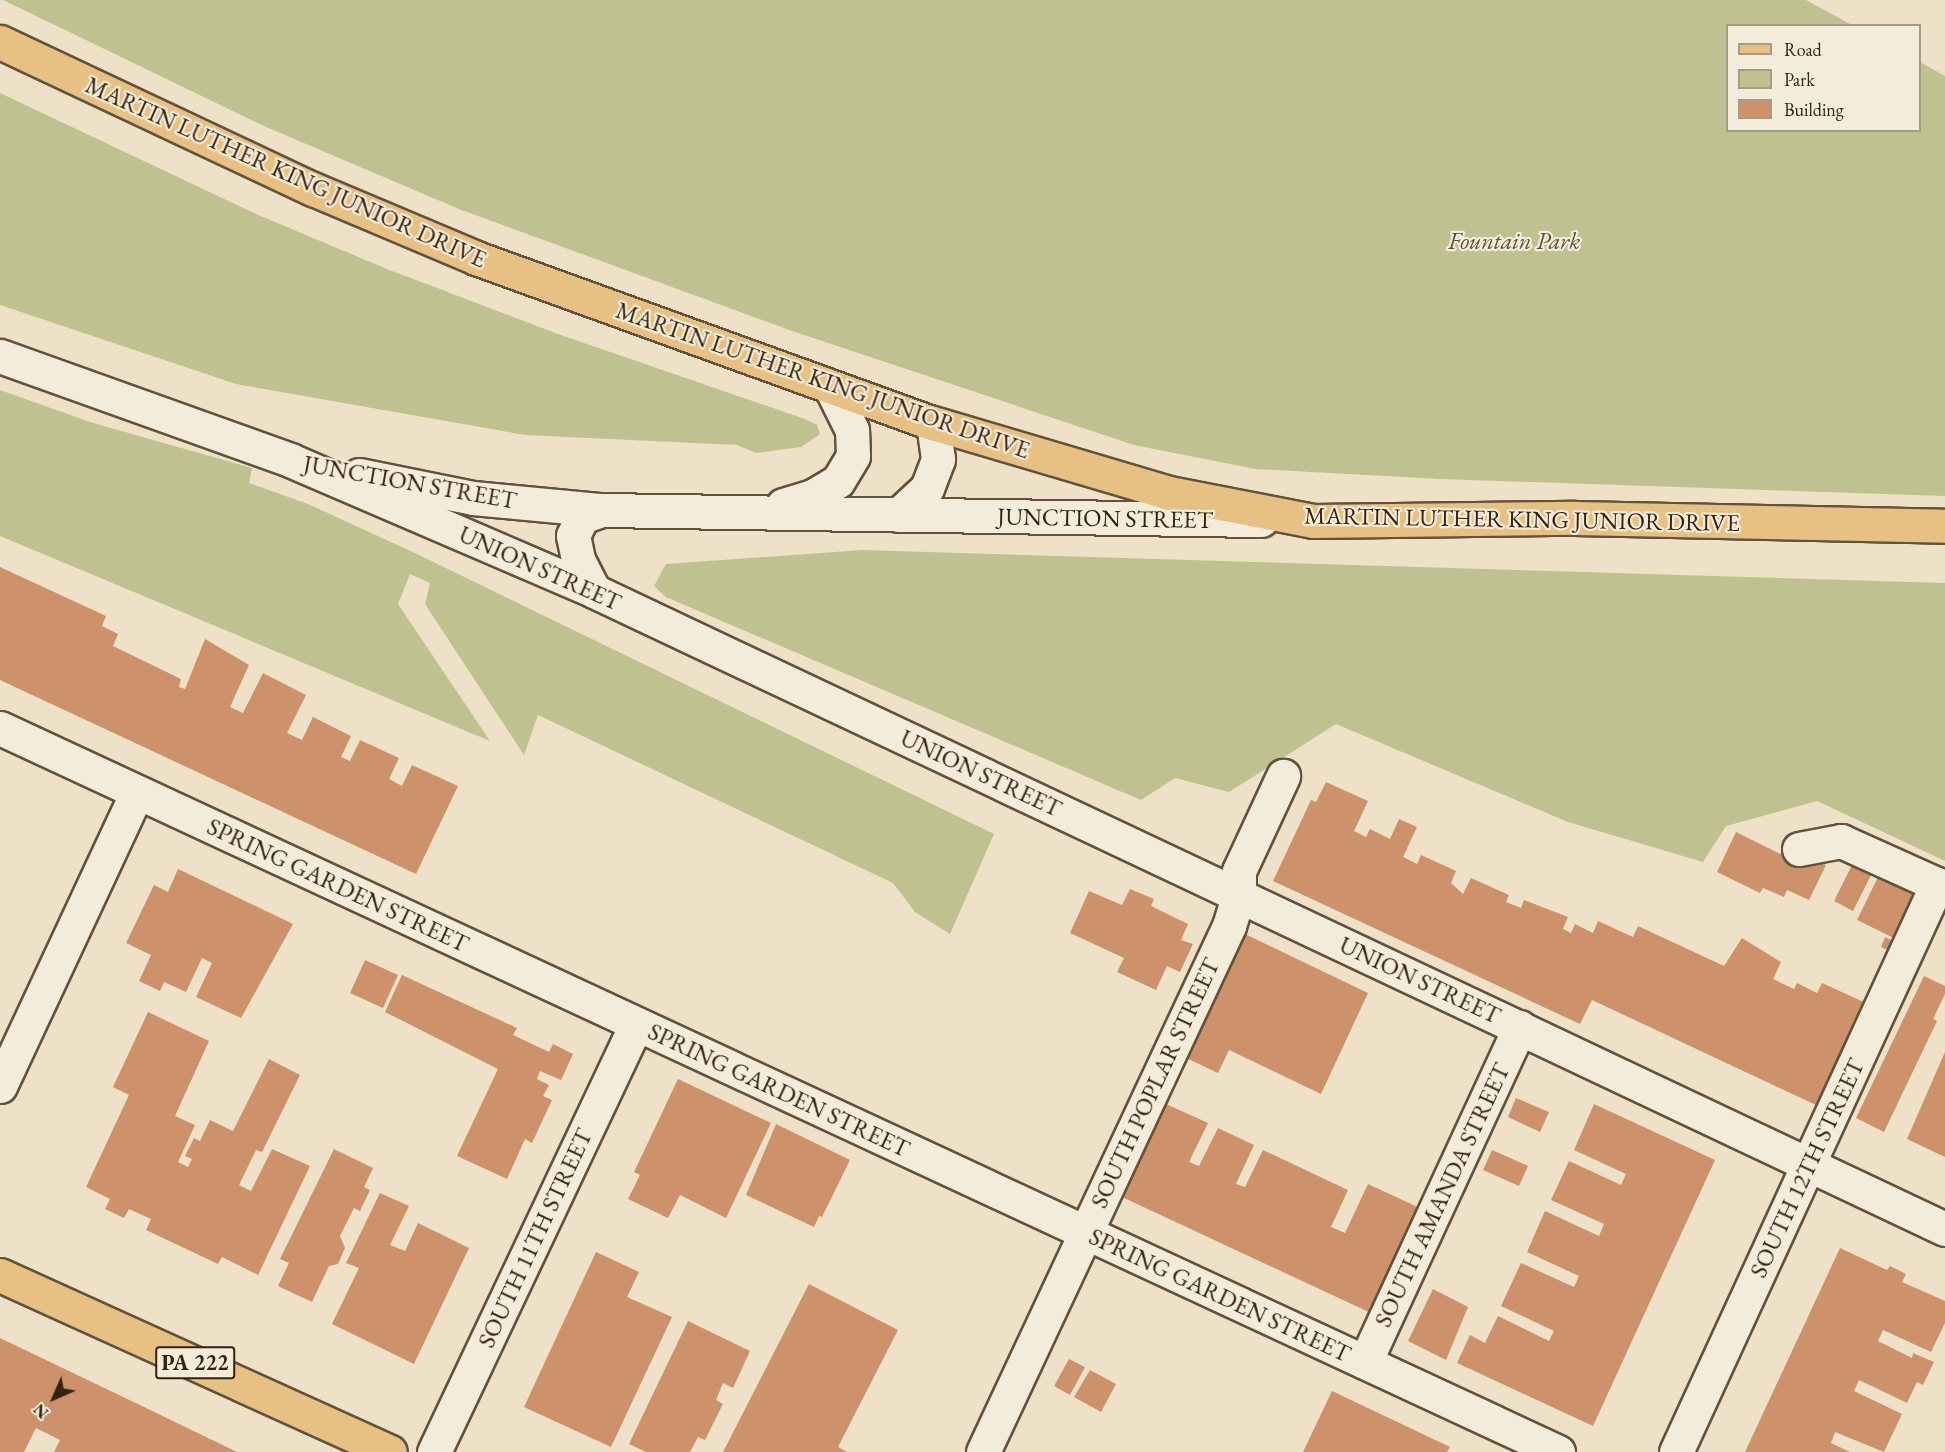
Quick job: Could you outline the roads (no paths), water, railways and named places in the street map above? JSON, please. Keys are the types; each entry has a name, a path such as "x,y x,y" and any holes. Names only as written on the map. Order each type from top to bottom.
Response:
{"main road":[{"name":"MARTIN LUTHER KING JUNIOR DRIVE","path":"0,42 313,189 476,258 933,423 1169,493 1313,521 1574,518 1945,526"},
{"name":"PA 222","path":"0,1275 390,1452"}],"street":[{"name":"UNION STREET","path":"0,356 290,460 594,591 1945,1229"},
{"name":"JUNCTION STREET","path":"761,512 813,496 838,481 853,456 852,430 831,388"},
{"path":"898,515 927,488 938,459 933,423"},
{"name":"JUNCTION STREET","path":"290,460 472,498 602,510 1313,521"},
{"path":"594,591 578,559 573,536 582,517 602,510"},
{"name":"SPRING GARDEN STREET","path":"0,728 1558,1452"},
{"name":"SOUTH POPLAR STREET","path":"983,1452 1229,926 1239,894 1239,870 1283,776"},
{"path":"0,1086 137,792"},
{"path":"1799,849 1841,841 1941,886"},
{"name":"SOUTH 12TH STREET","path":"1676,1452 1941,886"},
{"name":"SOUTH 11TH STREET","path":"434,1452 636,1024"},
{"name":"SOUTH AMANDA STREET","path":"1365,1362 1520,1028"}],"park label":[{"name":"Fountain Park","path":"1514,241"}]}
